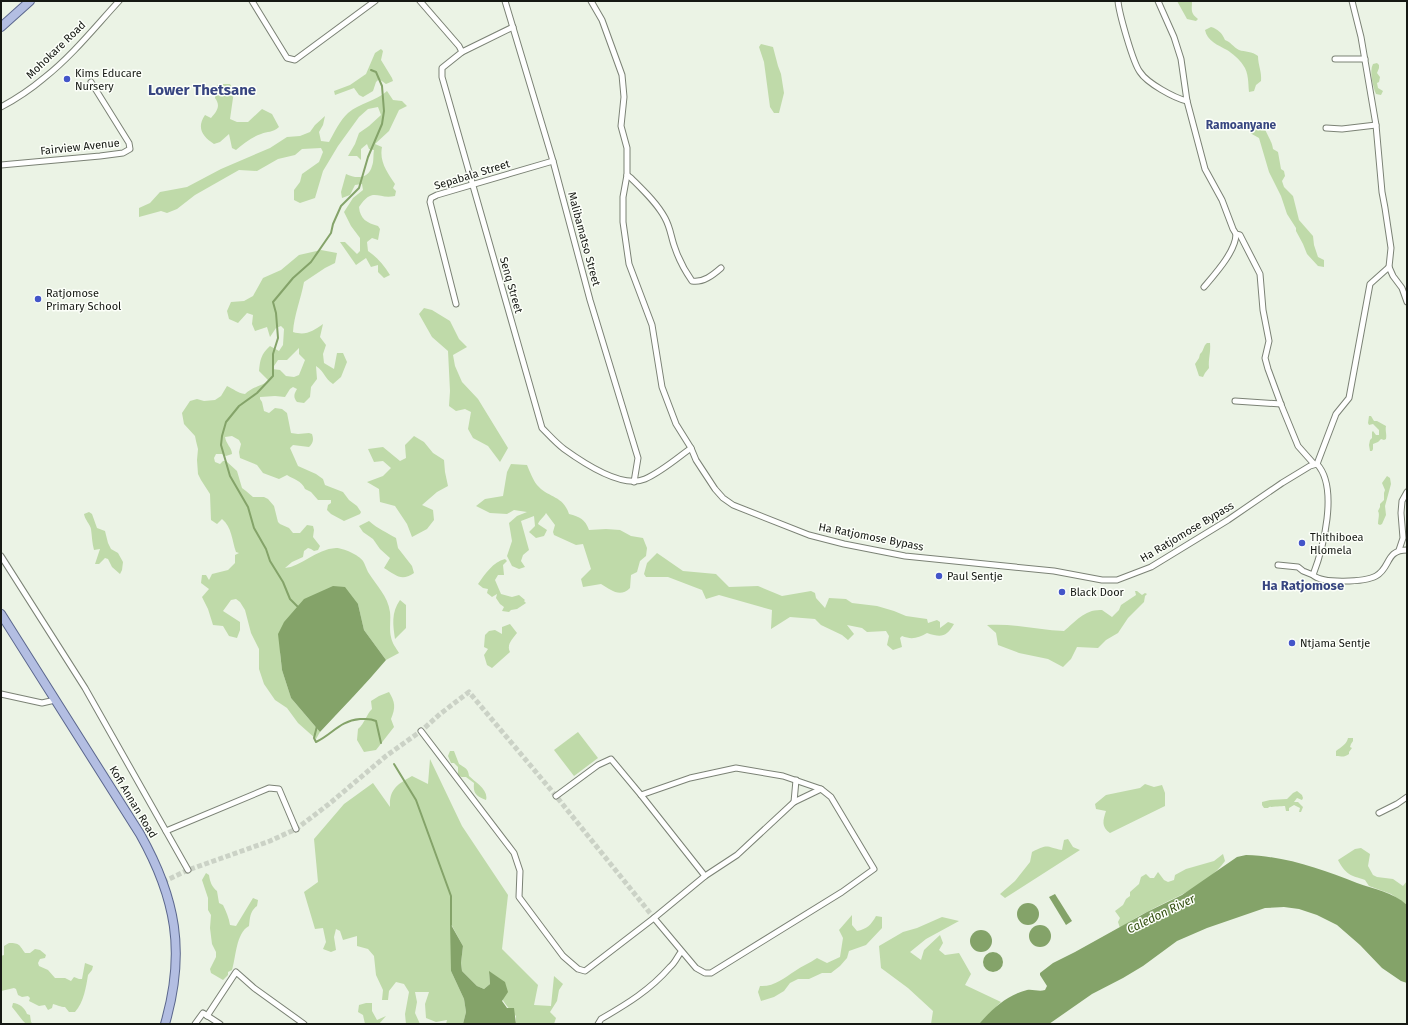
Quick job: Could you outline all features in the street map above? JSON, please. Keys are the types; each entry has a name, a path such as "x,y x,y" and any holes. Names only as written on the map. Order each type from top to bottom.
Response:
{"main road":[{"path":"1,27 30,1"},
{"name":"Kofi Annan Road","path":"1,614 140,834 152,855 163,882 172,914 176,954 174,985 165,1024"}],"street":[{"name":"Mohokare Road","path":"1,107 17,98 45,78 76,48 119,1"},
{"path":"252,1 287,58 295,60 375,1"},
{"path":"420,1 459,46 462,52 513,27"},
{"name":"Malibamatso Street","path":"505,1 553,161 590,300 638,458 634,482"},
{"name":"Ha Ratjomose Bypass","path":"591,1 602,20 622,75 624,97 621,126 627,148 627,175 623,197 623,222 629,264 652,325 662,388 676,424 691,448 696,460 711,484 723,498 733,505 809,535 844,544 905,556 1054,572 1102,580 1118,580 1151,567 1228,520 1282,483 1316,464"},
{"path":"1118,1 1132,53 1139,71 1157,86 1181,100 1186,101"},
{"path":"1158,1 1174,37 1181,59 1186,101 1205,168 1222,200 1233,230 1236,234 1240,235 1260,274 1263,310 1270,341 1266,358 1281,404 1298,446 1320,468 1325,481 1328,508 1325,538 1313,575"},
{"path":"1352,1 1365,58 1376,126 1382,192 1386,208 1391,248 1390,267 1393,276 1402,288 1407,302"},
{"name":"Senq Street","path":"462,52 442,68 442,77 542,428 564,448 589,465 620,479 634,482"},
{"path":"1335,59 1365,58"},
{"name":"Fairview Avenue","path":"1,166 123,153 130,149 129,143 91,82"},
{"path":"1326,128 1342,129 1376,126"},
{"name":"Sepabala Street","path":"456,304 430,202 432,198 472,184 553,161"},
{"path":"627,175 649,196 664,217 671,232 674,247 692,281 698,282 713,275 721,268"},
{"path":"1204,287 1223,264 1236,241 1236,234"},
{"path":"1316,464 1336,414 1349,398 1370,284 1390,267"},
{"path":"1236,401 1281,404"},
{"path":"634,482 645,479 691,448"},
{"path":"1399,550 1404,538 1401,513 1402,502 1407,492"},
{"path":"1278,565 1298,567 1303,571 1322,579 1363,580 1377,576 1394,553 1399,550 1407,550"},
{"path":"1,556 85,688 188,870"},
{"path":"1,694 42,704 54,700"},
{"path":"421,731 514,853 520,871 519,897 563,956 578,969 585,971 654,918 705,876 737,855 794,802 821,789"},
{"path":"556,796 598,764 611,759 705,876"},
{"path":"641,795 690,778 736,768 796,780 821,789 831,797 874,869 842,892 711,973 705,974 696,968 654,918"},
{"path":"794,802 796,780"},
{"path":"166,831 269,788 279,789 296,829"},
{"path":"1379,813 1407,797"},
{"path":"598,1024 601,1019 639,996 653,984 672,966 681,952"},
{"path":"207,1016 236,972 254,988 304,1024"},
{"path":"195,1024 203,1013 220,1024"}],"shaded area":[{"path":"1177,1 1192,1 1193,13 1198,19 1196,21 1187,19"},
{"path":"1211,27 1220,32 1225,40 1237,49 1253,53 1258,56 1261,81 1256,85 1254,91 1249,92 1246,71 1240,61 1208,37 1205,30"},
{"path":"761,44 773,47 781,74 784,93 779,113 774,113 770,107 764,62 759,47"},
{"path":"381,49 383,51 381,60 393,81 386,84 379,79 376,82 373,91 363,97 359,95 354,88 335,95 334,91 350,85 366,74 375,53"},
{"path":"1377,63 1379,68 1377,73 1380,77 1379,82 1377,83 1378,88 1383,91 1381,95 1376,94 1371,71 1373,64"},
{"path":"230,84 234,91 230,119 237,122 248,122 262,109 272,114 279,127 254,137 236,150 232,148 229,134 220,142 214,144 210,141 202,132 201,124 205,115 211,118 216,111 218,106 215,98 217,85"},
{"path":"387,91 393,100 402,101 407,106 399,110 389,131 375,144 382,147 381,152 383,162 395,184 393,188 396,191 395,196 389,197 372,195 368,197 359,207 361,215 365,220 378,226 380,229 378,240 372,238 367,242 368,251 380,262 390,275 384,278 378,272 378,265 371,267 366,258 356,265 340,242 345,242 357,254 360,251 360,238 351,226 344,212 353,198 363,190 362,184 355,185 350,195 342,198 341,192 346,174 354,177 362,177 365,176 370,170 373,163 374,150 369,149 367,144 361,149 361,160 357,156 348,156 359,133 381,115 378,107 368,109 359,117 338,146 323,171 315,198 300,203 294,200 294,190 300,182 302,174 319,162 323,152 321,148 302,149 295,155 278,159 257,171 239,170 195,195 177,209 167,213 161,211 139,217 139,208 150,203 160,192 187,187 221,169 270,148 287,137 300,136 310,132 325,116 323,125 319,132 321,141 329,142 340,123 348,113"},
{"path":"1249,123 1264,127 1273,149 1278,152 1281,169 1284,171 1285,176 1282,181 1284,187 1293,196 1299,220 1313,236 1318,257 1324,260 1324,267 1318,266 1307,254 1296,228 1287,214 1281,196 1269,172 1259,138 1250,133"},
{"path":"321,250 337,253 335,263 304,282 293,332 306,333 323,324 320,337 326,345 323,354 324,363 334,369 337,353 343,353 347,362 341,377 333,384 316,366 317,379 311,387 310,397 304,403 297,402 294,396 297,389 293,387 285,397 260,397 260,399 264,411 269,413 275,408 282,409 287,413 291,433 312,434 313,441 309,447 293,445 290,448 298,466 316,474 323,479 325,485 343,492 361,512 360,514 344,521 331,514 327,510 331,500 318,500 311,492 305,489 300,482 287,475 279,479 263,473 257,465 240,458 239,452 241,444 239,440 232,436 225,437 232,454 226,456 216,454 214,458 215,462 220,464 223,461 226,461 237,471 242,488 253,497 264,497 268,499 274,506 278,522 289,528 293,533 300,533 307,525 313,526 313,537 320,546 318,550 314,551 308,548 304,551 303,557 292,562 285,568 297,565 322,551 339,548 355,554 363,561 389,606 391,637 399,653 386,660 364,630 358,604 280,653 282,670 291,698 320,732 316,739 298,723 287,708 275,700 264,684 259,669 259,649 251,633 245,610 240,602 236,599 231,600 223,611 240,622 240,630 237,638 229,636 223,626 213,625 202,597 209,589 201,583 202,575 206,575 209,580 212,574 228,570 235,563 235,555 239,553 236,552 230,530 225,522 222,519 217,524 211,520 210,494 198,474 198,449 195,436 184,424 182,413 190,401 197,399 204,401 215,400 221,396 227,386 245,394 269,381 259,371 261,360 270,346 279,351 283,345 284,329 281,326 276,328 270,337 267,327 255,331 252,324 253,315 247,313 238,323 229,319 227,311 231,302 244,301 253,296 263,278 281,270 299,255","holes":["299,348 299,354 305,360 299,375 294,377 286,376 280,370 272,369 278,360 287,360"]},
{"path":"424,308 432,310 450,321 459,339 467,347 453,355 455,366 462,382 478,399 508,448 500,462 488,446 473,438 468,429 471,412 465,409 456,411 449,406 450,391 448,351 432,337 419,314"},
{"path":"1207,343 1210,343 1209,368 1203,377 1199,376 1195,364"},
{"path":"1369,416 1371,416 1374,421 1386,426 1386,439 1381,439 1373,444 1372,451 1370,451 1369,445 1372,438 1372,432 1373,431 1376,435 1379,435 1379,430 1373,424 1369,425"},
{"path":"414,436 424,442 433,453 444,460 448,486 437,492 422,505 433,510 434,520 427,529 412,537 407,524 395,506 380,502 379,489 367,482 383,476 391,468 383,461 374,462 368,449 383,447 400,461 406,458 405,445"},
{"path":"511,464 527,465 537,485 563,503 569,514 579,517 584,521 589,530 620,530 631,536 643,538 647,548 646,556 640,561 637,572 631,575 630,588 619,593 612,591 601,584 583,587 581,579 591,569 583,544 576,545 554,535 553,532 555,525 546,513 538,524 547,530 544,536 536,538 529,532 535,526 534,516 521,521 529,550 523,555 521,561 525,567 519,569 512,566 507,556 512,541 509,523 517,516 527,512 514,510 507,514 490,513 476,506 485,499 503,496 507,472"},
{"path":"1387,476 1390,478 1391,484 1385,506 1386,515 1382,524 1380,525 1378,524 1378,511 1380,504 1384,500 1385,490 1382,483"},
{"path":"89,512 92,514 97,528 105,531 111,549 118,553 123,562 120,574 112,567 108,559 105,558 99,564 95,564 100,549 94,550 90,525 84,514"},
{"path":"369,521 396,538 398,548 412,566 414,573 406,577 402,577 395,575 384,568 390,558 380,549 373,539 363,532 359,526"},
{"path":"657,553 683,571 716,574 729,587 758,586 782,596 811,591 815,593 816,598 825,608 829,598 846,599 852,603 877,606 906,616 927,619 928,623 937,620 940,622 940,628 948,622 954,624 949,632 940,636 927,633 915,638 902,636 900,638 902,647 893,650 887,645 889,636 886,631 867,632 862,628 847,625 854,634 848,640 842,635 821,625 815,619 790,617 771,629 772,610 719,595 706,599 702,590 668,577 646,577 644,574 647,563"},
{"path":"505,559 507,561 503,565 504,575 498,575 495,580 501,594 512,597 519,595 525,600 524,601 526,603 509,612 502,611 504,607 496,598 497,594 492,597 487,593 488,589 483,588 478,584 486,572 497,563"},
{"path":"1135,591 1142,595 1145,593 1147,594 1144,602 1128,618 1118,633 1106,640 1098,648 1077,647 1071,659 1063,667 1048,659 1019,653 998,645 996,633 987,625 1006,625 1064,631 1081,616 1091,611 1102,610 1112,617 1119,610 1121,605 1136,595"},
{"path":"400,600 406,605 406,628 395,639 393,624 394,614"},
{"path":"510,624 517,633 509,644 510,652 492,668 487,665 484,655 488,649 484,647 485,635 489,631 495,630 502,634 502,627"},
{"path":"389,692 393,699 394,705 394,711 391,719 394,727 376,750 364,752 357,740 358,729 372,709 371,701"},
{"path":"578,732 598,758 574,776 554,750"},
{"path":"1348,738 1353,738 1350,747 1352,748 1349,754 1344,756 1336,756 1336,751 1345,744"},
{"path":"450,751 454,751 459,764 466,768 469,776 484,790 486,800 476,794 474,790 474,783 466,777 458,776 458,767 454,763 451,763 448,756"},
{"path":"430,759 462,826 508,895 502,949 538,985 534,1005 551,1006 554,976 563,984 559,990 557,1001 550,1012 556,1018 554,1024 516,1024 516,1016 503,1001 489,972 490,984 484,989 477,986 462,971 461,963 463,946 451,924 451,971 464,999 466,1012 463,1024 446,1024 447,1020 436,1022 426,1018 425,1004 429,992 415,992 417,1002 415,1013 420,1024 406,1024 405,1014 409,992 404,984 396,982 389,991 388,1000 382,1000 383,990 376,975 374,956 368,949 357,946 357,936 343,940 340,931 336,929 334,937 336,950 331,952 323,949 326,942 323,928 315,929 304,892 318,882 314,839 344,804 373,783 390,807 393,791 407,779 412,776 428,784"},
{"path":"1145,784 1154,787 1162,785 1165,793 1165,806 1110,833 1107,831 1104,826 1106,811 1096,809 1095,804 1106,795 1140,788"},
{"path":"1297,791 1303,798 1302,800 1297,798 1294,802 1298,802 1303,807 1301,812 1299,812 1300,808 1294,805 1289,808 1289,811 1286,811 1285,806 1264,808 1262,805 1262,802 1270,800 1287,799"},
{"path":"1068,839 1073,847 1080,850 1005,898 1000,894 1015,881 1030,862 1032,852 1042,847 1062,850 1064,840"},
{"path":"1361,848 1370,854 1368,866 1373,875 1393,879 1403,886 1407,881 1407,905 1391,894 1369,886 1365,880 1346,872 1343,869 1338,860 1355,849"},
{"path":"1223,854 1225,861 1209,878 1189,891 1140,915 1120,928 1118,922 1120,918 1115,911 1123,905 1126,899 1130,896 1130,892 1139,884 1141,877 1146,874 1150,878 1154,878 1158,872 1164,880 1168,882 1174,880 1175,875 1186,869 1214,861"},
{"path":"206,873 209,875 214,888 217,891 219,903 223,905 230,925 236,926 253,898 258,900 257,906 251,915 249,926 241,934 232,970 228,972 228,975 223,980 211,973 210,969 216,957 216,952 212,944 210,928 211,915 208,910 208,898 202,880"},
{"path":"852,915 852,925 857,931 868,926 876,916 882,917 882,928 866,945 849,951 847,958 831,973 822,973 809,979 798,979 790,983 784,991 774,997 761,1001 758,992 760,986 779,982 817,958 827,963 840,957 843,938 839,930"},
{"path":"942,917 959,921 926,939 910,952 921,960 924,950 940,935 943,943 939,950 945,955 959,953 971,974 965,985 1001,1002 979,1024 931,1024 933,1011 908,988 881,968 879,946 903,932 917,928"},
{"path":"9,943 19,945 25,953 30,953 35,949 40,950 46,955 45,958 40,959 38,963 39,966 48,970 55,978 65,978 71,981 74,977 82,979 85,963 93,966 88,975 83,999 75,1012 69,1012 65,1007 53,1004 52,1008 48,1010 45,1005 39,1006 29,1001 30,998 28,996 22,997 18,995 16,989 14,988 1,991 1,956 4,955 4,946"},
{"path":"13,1003 20,1005 27,1014 30,1015 31,1022 33,1024 26,1024 24,1022 12,1007"},
{"path":"372,1003 372,1011 377,1020 386,1016 379,1024 365,1024 363,1015 358,1012 359,1005"}],"water":[{"path":"333,586 345,587 358,604 364,630 386,660 320,732 291,698 282,670 278,634 284,622 304,599"},
{"name":"Caledon River","path":"1246,855 1275,858 1303,864 1383,891 1402,901 1407,905 1407,983 1401,981 1382,968 1360,945 1337,925 1317,915 1299,909 1284,907 1265,908 1207,928 1177,941 1143,966 1092,994 1049,1024 979,1024 989,1013 1013,995 1027,990 1045,990 1047,986 1040,973 1053,963 1147,912 1182,895 1237,857"},
{"path":"1055,894 1072,921 1066,925 1049,897"},
{"path":"1028,903 1036,906 1039,914 1036,922 1028,925 1020,922 1017,914 1020,906"},
{"path":"450,923 463,946 461,963 462,971 477,986 484,989 490,984 489,971 505,982 508,992 502,1001 507,1008 514,1008 516,1024 463,1024 466,1012 464,999 451,971"},
{"path":"1040,925 1048,928 1051,936 1048,944 1040,947 1032,944 1029,936 1032,928"},
{"path":"981,930 989,933 992,941 989,949 981,952 973,949 970,941 973,933"},
{"path":"989,952 997,952 1003,958 1003,966 997,972 989,972 983,966 983,958"}],"waterway":[{"path":"298,607 290,599 283,582 270,561 266,549 254,528 248,507 230,476 221,445 222,436 226,422 239,406 257,393 273,376 273,354 278,338 276,313 273,302 293,278 311,262 331,233 333,224 341,206 359,188 368,157 382,124 384,111 382,86 376,72 371,70"},
{"path":"317,726 314,738 316,742 347,722 360,719 372,719 376,721 381,743"},
{"path":"394,764 416,800 451,896 451,925"}],"tunnel":[{"path":"163,882 188,870 270,841 296,829 329,804 386,756 421,731 440,714 469,692 556,796 654,918"}],"place":[{"name":"Kims Educare Nursery","path":"67,79"},
{"name":"Ratjomose Primary School","path":"38,299"},
{"name":"Thithiboea Hlomela","path":"1302,543"},
{"name":"Paul Sentje","path":"939,576"},
{"name":"Black Door","path":"1062,592"},
{"name":"Ntjama Sentje","path":"1292,643"}],"district":[{"name":"Lower Thetsane","path":"202,90"},
{"name":"Ramoanyane","path":"1241,125"},
{"name":"Ha Ratjomose","path":"1303,585"}]}
